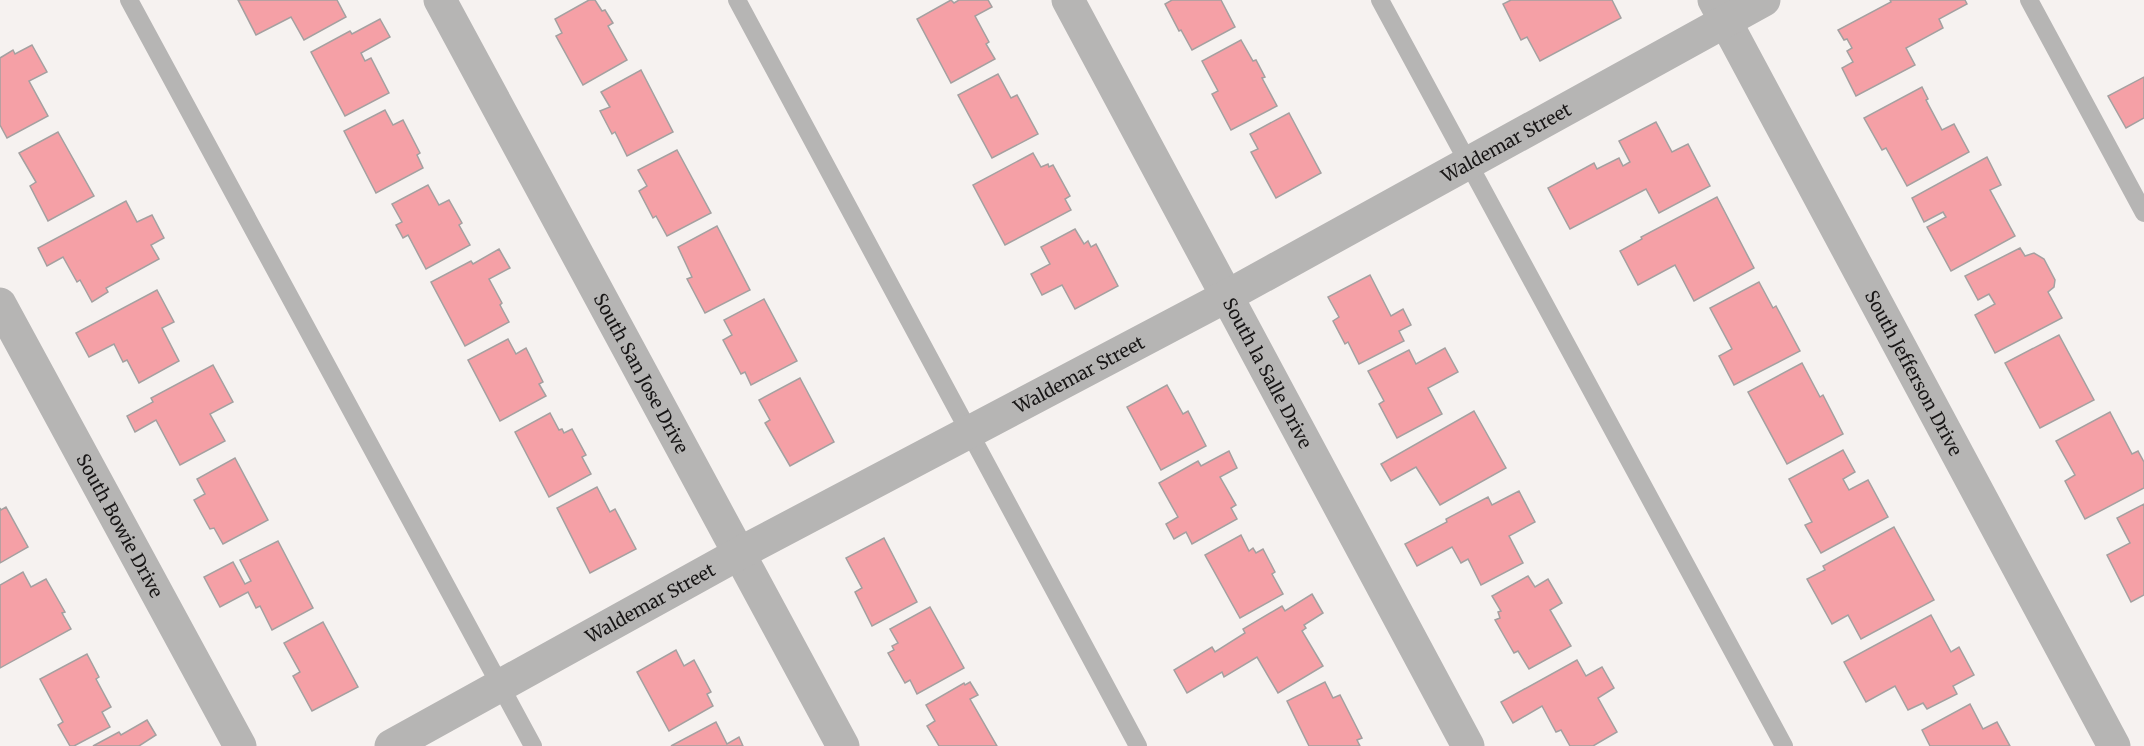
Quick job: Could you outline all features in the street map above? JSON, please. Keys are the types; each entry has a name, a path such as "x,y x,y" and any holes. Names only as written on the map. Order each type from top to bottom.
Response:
{"street":[{"name":"South San Jose Drive","path":"440,0 843,746"},
{"name":"South la Salle Drive","path":"1068,0 1468,746"},
{"name":"Waldemar Street","path":"391,746 740,553 1227,296 1468,163 1719,11 1764,0"},
{"name":"South Jefferson Drive","path":"1719,11 2114,746"},
{"name":"South Bowie Drive","path":"0,304 240,746"}],"lane":[{"path":"129,0 533,746"},
{"path":"738,0 1138,746"},
{"path":"1380,0 1784,746"},
{"path":"2029,0 2144,213"}],"building":[{"path":"238,0 337,0 346,17 304,40 291,17 256,35"},
{"path":"589,0 595,0 602,11 605,10 613,23 608,26 627,60 583,85 556,36 562,33 555,19"},
{"path":"951,0 954,3 959,0 988,0 992,7 975,16 989,42 986,44 995,59 951,83 917,19"},
{"path":"1172,0 1221,0 1235,27 1192,50 1165,4"},
{"path":"1511,0 1612,0 1621,18 1540,61 1527,37 1521,40 1503,4"},
{"path":"1890,0 1965,0 1967,4 1939,19 1943,28 1906,48 1915,65 1856,96 1842,68 1853,62 1847,51 1852,48 1838,30 1891,2"},
{"path":"380,19 390,37 361,53 365,61 371,58 389,93 345,116 311,52 350,31 352,34"},
{"path":"1241,40 1253,61 1256,60 1265,77 1262,78 1277,106 1231,130 1212,94 1218,91 1202,61"},
{"path":"32,45 47,72 29,81 48,116 7,138 0,125 0,58 13,50 15,54"},
{"path":"641,70 673,132 627,156 615,132 612,134 600,111 610,107 601,92"},
{"path":"998,74 1011,98 1017,95 1038,134 992,158 958,95"},
{"path":"2144,77 2144,118 2126,128 2108,96"},
{"path":"1922,87 1928,99 1926,100 1942,130 1954,124 1969,152 1907,186 1886,148 1882,150 1864,118"},
{"path":"385,110 393,125 403,120 420,153 417,155 423,168 376,193 344,131"},
{"path":"1289,113 1321,173 1276,198 1251,152 1258,149 1250,134"},
{"path":"1656,122 1672,152 1688,144 1710,186 1659,213 1646,189 1570,229 1548,188 1594,163 1597,169 1619,158 1623,166 1630,162 1619,141"},
{"path":"58,132 94,196 48,221 30,186 36,182 19,153"},
{"path":"677,150 711,213 667,236 656,216 653,218 639,191 647,186 638,170"},
{"path":"1033,153 1041,167 1048,164 1049,167 1053,165 1070,196 1065,199 1071,210 1005,245 973,185"},
{"path":"1987,157 2001,185 1990,190 2015,236 1951,271 1927,227 1946,217 1943,212 1924,222 1912,198"},
{"path":"428,185 439,205 449,200 462,223 459,225 470,245 426,269 408,235 403,238 396,225 402,222 392,204"},
{"path":"1717,197 1754,268 1694,301 1675,265 1638,285 1620,251 1642,239 1641,237"},
{"path":"126,201 137,222 152,215 164,238 151,245 159,259 106,288 108,292 92,302 80,280 77,282 63,257 47,266 38,248"},
{"path":"717,226 750,290 705,313 687,279 692,277 678,247"},
{"path":"1075,229 1084,244 1088,241 1091,247 1096,244 1118,286 1075,309 1062,285 1042,295 1031,274 1050,264 1041,247"},
{"path":"2020,248 2025,256 2034,253 2044,259 2055,280 2054,287 2048,292 2062,318 1995,353 1975,315 1995,304 1989,294 1978,300 1965,276"},
{"path":"499,249 510,268 489,279 509,322 465,346 431,282 471,261 473,264"},
{"path":"1370,275 1391,316 1403,309 1411,325 1399,331 1404,341 1359,364 1348,342 1345,344 1333,321 1339,317 1328,297"},
{"path":"1759,282 1773,308 1776,306 1800,351 1734,385 1719,356 1732,349 1710,308"},
{"path":"157,290 174,322 162,328 179,361 139,383 127,360 123,362 114,344 89,357 76,333"},
{"path":"764,299 797,361 751,385 745,372 741,374 723,340 732,335 724,320"},
{"path":"2059,335 2094,400 2040,428 2005,363"},
{"path":"508,339 516,354 526,348 543,382 539,384 546,396 500,421 468,360"},
{"path":"1445,348 1458,372 1428,388 1442,414 1397,438 1379,404 1384,401 1368,371 1409,350 1416,364"},
{"path":"1802,363 1820,397 1823,395 1843,434 1787,464 1748,392"},
{"path":"213,365 233,402 210,414 225,441 180,465 156,420 135,432 127,416 153,402 151,398"},
{"path":"800,378 834,442 790,466 765,423 770,420 759,400"},
{"path":"1167,385 1183,414 1188,411 1206,446 1161,470 1127,407"},
{"path":"1474,411 1506,468 1440,505 1416,467 1391,481 1381,464"},
{"path":"2110,412 2132,454 2138,451 2144,462 2144,488 2085,519 2065,481 2075,475 2056,441"},
{"path":"550,413 559,430 562,429 564,433 572,429 586,455 582,457 591,474 549,497 515,432"},
{"path":"1843,450 1855,472 1843,479 1849,490 1868,480 1888,517 1821,553 1805,525 1812,522 1789,479"},
{"path":"1229,451 1237,468 1220,477 1236,505 1231,508 1237,519 1192,544 1186,532 1174,539 1166,524 1178,517 1159,483 1198,461 1201,466"},
{"path":"235,458 268,520 223,544 214,528 210,529 194,500 205,494 197,479"},
{"path":"597,487 610,512 615,509 636,549 590,573 557,508"},
{"path":"1519,491 1535,522 1509,536 1523,563 1481,585 1468,559 1461,563 1452,547 1417,566 1405,544 1488,497 1492,505"},
{"path":"2144,504 2144,595 2131,602 2107,555 2130,543 2117,518"},
{"path":"6,507 28,547 0,563 0,508 1,510"},
{"path":"1894,527 1934,600 1861,639 1848,615 1832,624 1807,579 1825,570 1823,566"},
{"path":"1241,535 1249,551 1253,548 1256,553 1263,549 1275,572 1272,574 1283,594 1240,618 1205,555"},
{"path":"884,538 917,602 872,626 855,592 862,588 846,558"},
{"path":"278,541 313,608 272,630 260,606 256,608 248,592 220,607 204,577 233,562 245,584 251,581 240,560"},
{"path":"23,572 31,587 46,579 65,612 62,613 71,629 0,668 0,585"},
{"path":"1528,576 1535,587 1548,579 1562,603 1550,610 1571,646 1529,669 1518,651 1514,653 1495,620 1500,618 1498,612 1501,611 1492,596"},
{"path":"1312,594 1323,613 1304,625 1306,628 1302,631 1323,666 1278,693 1257,657 1224,677 1222,672 1187,693 1174,670 1212,647 1215,652 1245,633 1243,629 1282,606 1285,611"},
{"path":"930,607 964,668 917,694 910,680 905,683 888,653 894,650 892,646 898,643 890,629"},
{"path":"1931,615 1951,652 1959,647 1974,675 1953,686 1957,694 1927,709 1923,703 1908,710 1895,686 1866,702 1844,662"},
{"path":"323,622 358,687 312,711 293,676 300,672 284,643"},
{"path":"676,650 684,666 694,660 711,692 707,694 713,706 669,731 637,672"},
{"path":"87,654 99,677 96,679 111,707 102,712 110,727 70,746 58,725 63,722 40,679"},
{"path":"1577,660 1586,676 1602,667 1614,688 1598,698 1617,732 1593,746 1570,746 1561,730 1556,732 1542,706 1513,723 1501,702"},
{"path":"970,682 978,695 970,699 997,746 939,746 927,726 935,721 926,705 964,683 965,685"},
{"path":"1325,682 1333,698 1340,695 1362,738 1357,740 1360,746 1309,746 1287,701"},
{"path":"1970,704 1983,729 1997,722 2010,746 1930,746 1922,730"},
{"path":"147,720 156,735 139,746 93,746 119,732 121,735"},
{"path":"716,722 727,744 739,737 743,746 671,746"}]}
